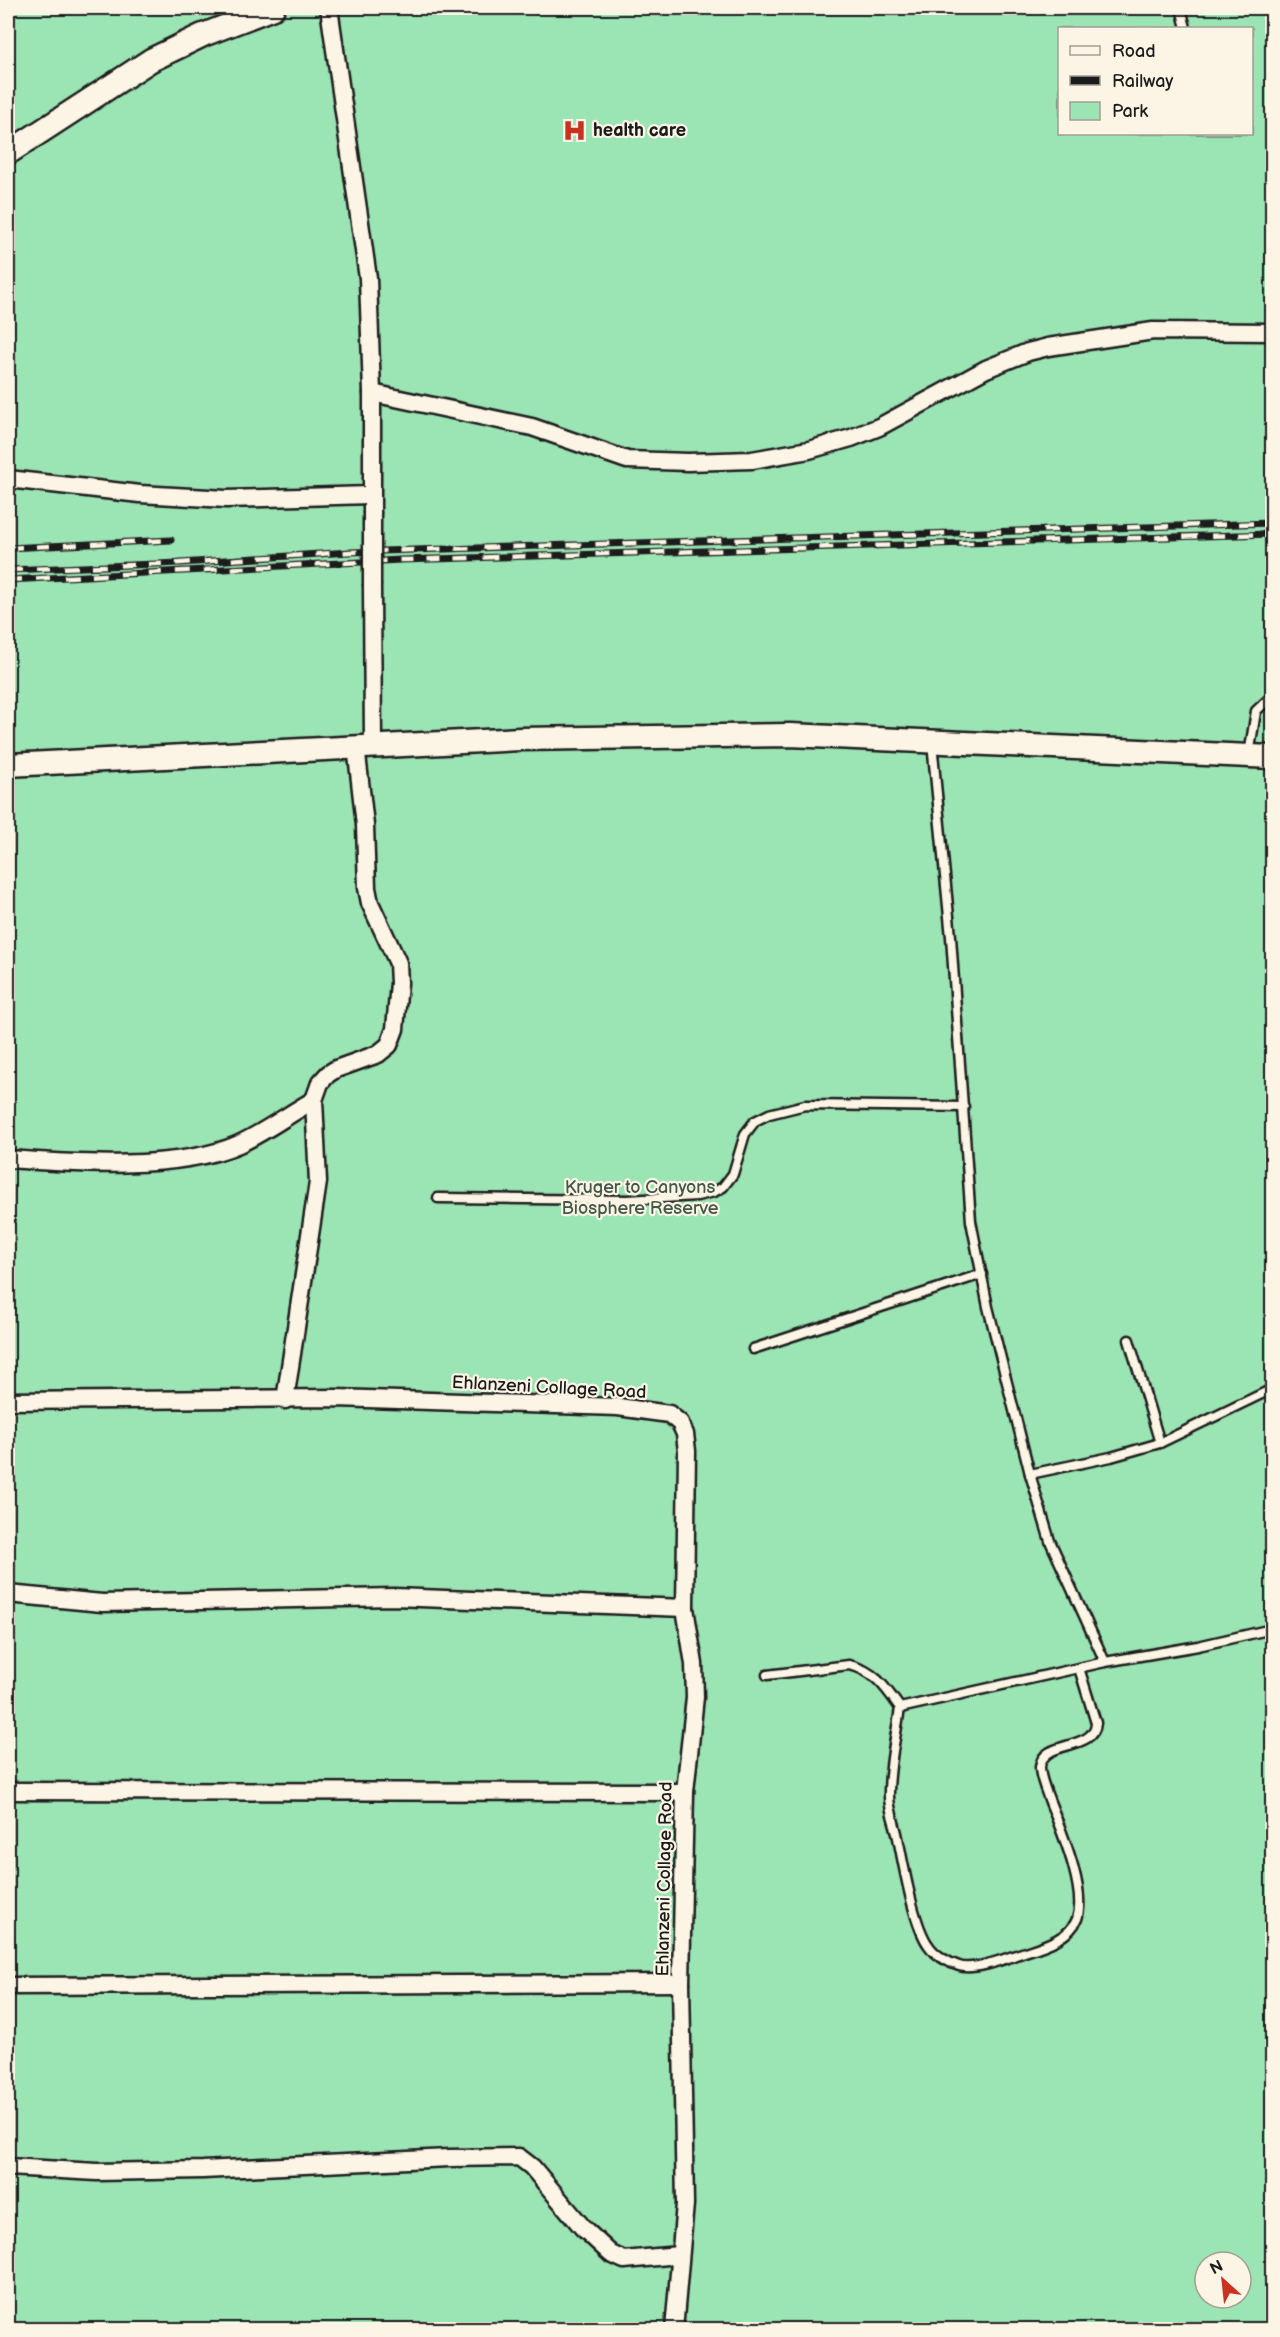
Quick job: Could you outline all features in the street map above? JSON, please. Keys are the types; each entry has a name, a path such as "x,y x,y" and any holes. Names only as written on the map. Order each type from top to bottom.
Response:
{"street":[{"path":"8,153 151,60 203,35 273,8"},
{"path":"285,1400 318,1182 314,1100 320,1083 328,1074 378,1053 389,1045 395,1029 399,982 398,963 369,895 364,746 372,586 372,393 368,278 329,8"},
{"path":"372,393 532,427 627,460 688,462 752,460 809,450 851,438 879,427 986,369 1047,346 1153,331 1272,332"},
{"path":"8,480 140,494 226,499 371,495"},
{"path":"8,765 520,739 738,735 932,740 1272,758"},
{"path":"8,1160 144,1163 209,1154 238,1144 314,1100"},
{"name":"Ehlanzeni Collage Road","path":"8,1401 336,1398 618,1407 669,1414 680,1423 685,1434 687,1451 685,1608 694,1664 695,1697 685,1792 681,1983 684,2204 674,2330"},
{"path":"8,1594 102,1603 394,1597 685,1608"},
{"path":"8,1791 685,1792"},
{"path":"8,1986 681,1983"},
{"path":"8,2167 121,2172 460,2157 519,2157 532,2167 583,2228 610,2254 624,2260 679,2255"}],"lane":[{"path":"1181,8 1186,27"},
{"path":"1249,756 1256,711 1272,696"},
{"path":"932,740 951,937 971,1221 1030,1474 1050,1541 1104,1662"},
{"path":"438,1198 627,1200 698,1197 723,1187 733,1174 745,1134 755,1121 769,1114 805,1105 964,1107"},
{"path":"753,1349 982,1274"},
{"path":"1129,1340 1160,1443"},
{"path":"1030,1474 1111,1457 1160,1443 1272,1389"},
{"path":"900,1708 1104,1662 1198,1646 1272,1629"},
{"path":"767,1675 849,1665 861,1668 876,1677 900,1708 888,1796 919,1925 929,1947 961,1967 995,1963 1048,1943 1067,1933 1077,1920 1076,1878 1047,1794 1040,1766 1049,1753 1085,1739 1096,1729 1079,1668"}],"green space":[{"name":"Kruger to Canyons Biosphere Reserve","path":"8,8 1272,8 1272,2329 8,2330"}],"railway":[{"path":"8,570 180,563 350,552 1272,523"},
{"path":"8,580 401,560 1272,534"},
{"path":"8,548 171,540"}],"place":[{"name":"health care","path":"575,130"}]}
